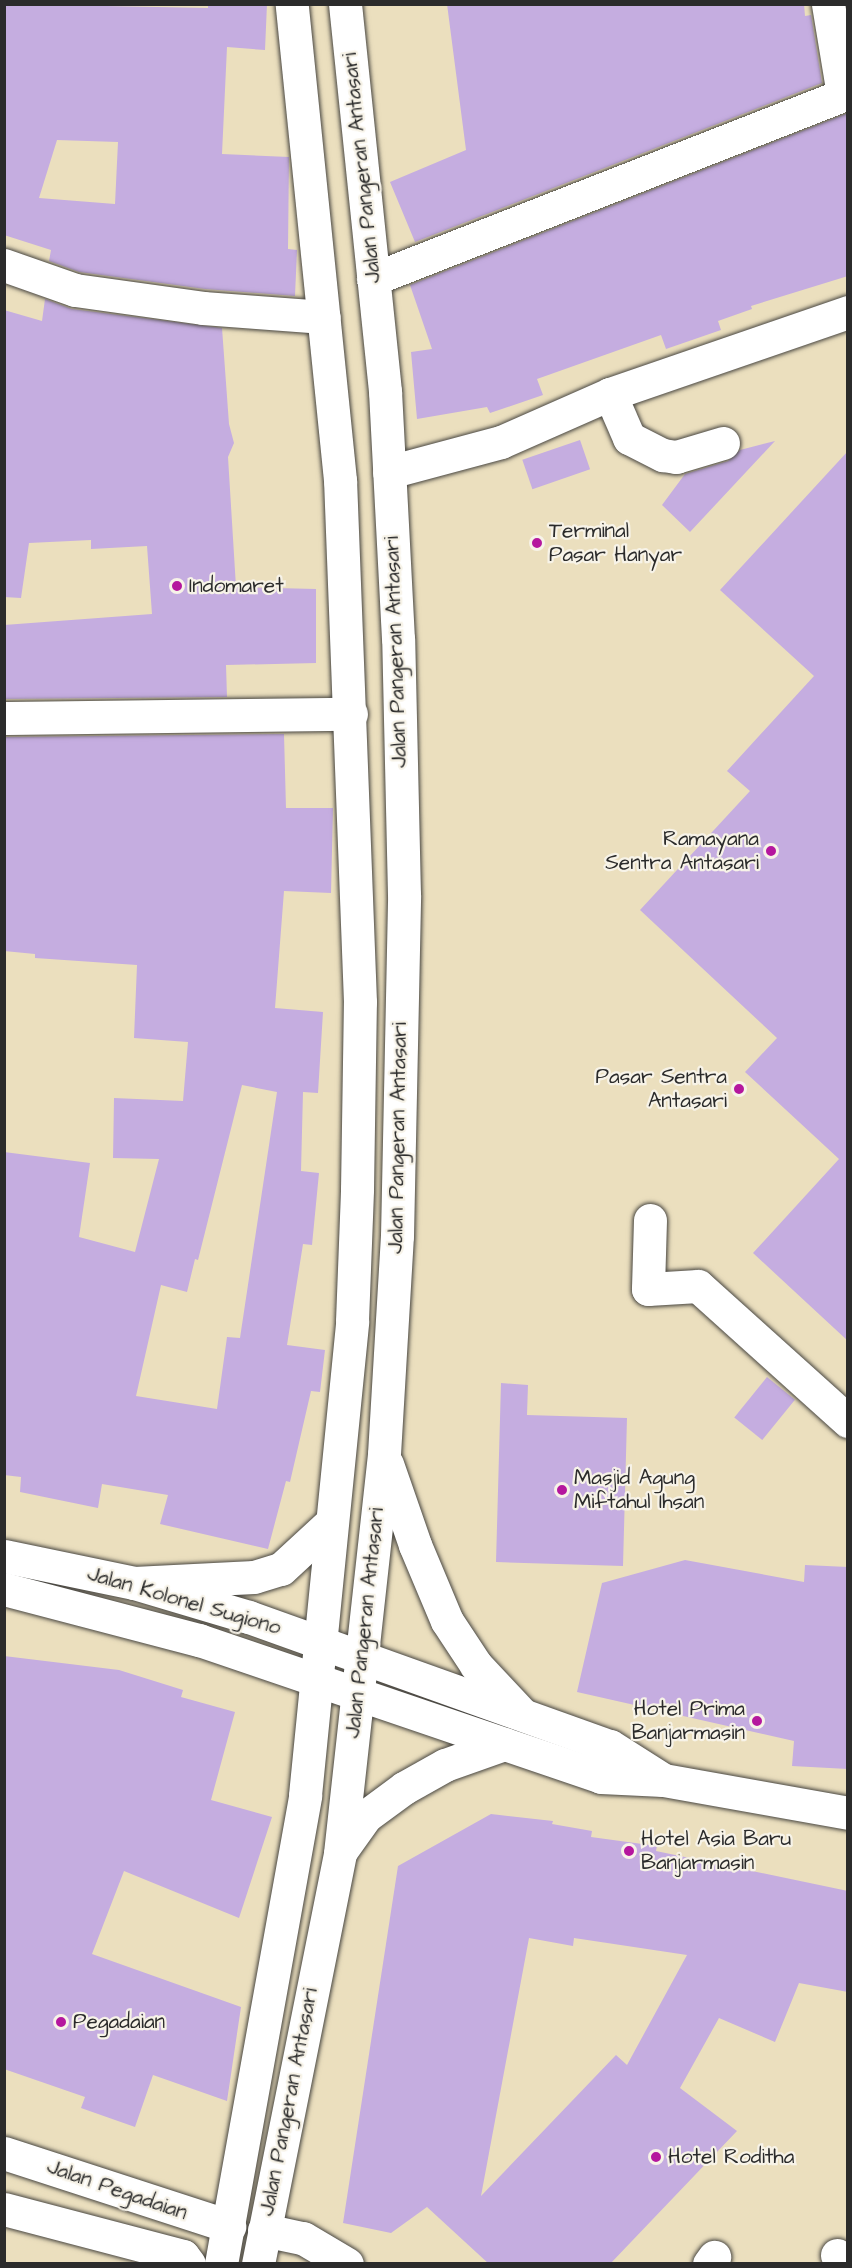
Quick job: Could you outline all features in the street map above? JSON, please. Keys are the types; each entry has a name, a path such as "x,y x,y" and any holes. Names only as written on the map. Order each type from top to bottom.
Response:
{"main road":[{"name":"Jalan Pangeran Antasari","path":"221,2264 305,1795 319,1681 352,1321 357,1189 360,1002 351,714 340,480 292,4"},
{"name":"Jalan Pangeran Antasari","path":"258,2264 340,1853 384,1454 397,1236 404,895 398,639 389,472 373,279 345,4"},
{"path":"373,279 845,94 828,4"},
{"path":"304,124 357,121"},
{"path":"4,265 75,290 203,308 324,317"},
{"path":"389,472 501,442 610,394 848,312"},
{"path":"610,394 629,438 663,455 676,457 723,443"},
{"path":"4,718 351,714"},
{"path":"650,1220 648,1289 698,1286 848,1421"},
{"path":"384,1454 415,1545 447,1621 476,1665 520,1712"},
{"path":"134,1583 254,1577 280,1569 332,1522"},
{"name":"Jalan Kolonel Sugiono","path":"4,1556 134,1583 322,1642 610,1746 663,1780"},
{"name":"Jalan Kolonel Sugiono","path":"4,1589 105,1612 319,1681 601,1777 663,1780 848,1813"},
{"path":"340,1853 366,1816 404,1788 445,1765 504,1744"},
{"name":"Jalan Pegadaian","path":"4,2153 229,2226"},
{"path":"4,2208 183,2256 189,2264"},
{"path":"264,2230 303,2238 348,2264"}],"building":[{"path":"4,4 208,8 208,4 267,4 265,50 227,47 222,154 289,157 288,249 297,250 295,296 205,289 79,272 49,261 51,250 4,235","holes":["57,140 118,142 115,204 39,198"]},
{"path":"447,4 804,4 805,16 811,15 822,83 415,242 390,182 466,150"},
{"path":"848,113 848,276 751,306 752,309 718,321 721,330 666,349 661,335 537,379 543,395 490,413 487,407 417,419 411,352 432,349 410,285"},
{"path":"45,299 72,309 222,328 229,424 234,443 228,457 236,587 316,589 316,663 226,665 227,697 4,699 4,625 152,614 147,546 91,549 91,540 29,543 21,598 4,597 4,310 42,321"},
{"path":"580,440 590,469 532,489 522,460"},
{"path":"775,441 690,532 662,505 685,474 728,461 740,450"},
{"name":"Ramayana Sentra Antasari","path":"848,451 848,1341 753,1253 839,1159 745,1072 777,1038 640,910 750,791 727,771 814,676 720,590"},
{"path":"284,734 286,808 333,808 331,893 284,891 275,1008 323,1012 318,1093 303,1092 301,1171 319,1173 312,1245 303,1244 287,1345 325,1350 320,1392 311,1391 290,1482 286,1481 268,1549 160,1524 168,1495 102,1484 98,1508 20,1492 21,1477 4,1475 4,1152 90,1163 79,1237 135,1252 159,1159 113,1158 114,1098 183,1101 188,1042 134,1038 137,965 35,958 35,954 4,951 4,737","holes":["242,1085 277,1092 240,1338 227,1337 217,1409 136,1396 161,1285 187,1292 195,1259 198,1260"]},
{"path":"767,1377 795,1400 762,1440 734,1417"},
{"name":"Masjid Agung Miftahul Ihsan","path":"501,1383 528,1385 527,1415 627,1418 623,1566 496,1562"},
{"path":"685,1560 804,1582 805,1565 848,1567 848,1769 792,1766 794,1741 577,1692 602,1583"},
{"path":"4,1656 119,1670 183,1690 181,1697 235,1712 211,1800 272,1817 239,1918 124,1871 92,1954 241,2007 227,2101 153,2075 135,2127 81,2108 85,2097 4,2069"},
{"path":"491,1814 553,1821 552,1824 592,1831 591,1837 657,1846 656,1851 848,1891 848,1992 799,1983 775,2042 719,2018 680,2088 737,2131 610,2264 489,2264 427,2207 391,2233 343,2223 398,1866","holes":["529,1938 573,1946 574,1938 687,1955 627,2065 616,2055 481,2196"]}],"place":[{"name":"Terminal Pasar Hanyar","path":"537,543"},
{"name":"Indomaret","path":"177,586"},
{"name":"Ramayana Sentra Antasari","path":"771,851"},
{"name":"Pasar Sentra Antasari","path":"739,1089"},
{"name":"Masjid Agung Miftahul Ihsan","path":"562,1490"},
{"name":"Hotel Prima Banjarmasin","path":"757,1721"},
{"name":"Hotel Asia Baru Banjarmasin","path":"629,1851"},
{"name":"Pegadaian","path":"61,2022"},
{"name":"Hotel Roditha","path":"656,2157"}]}
